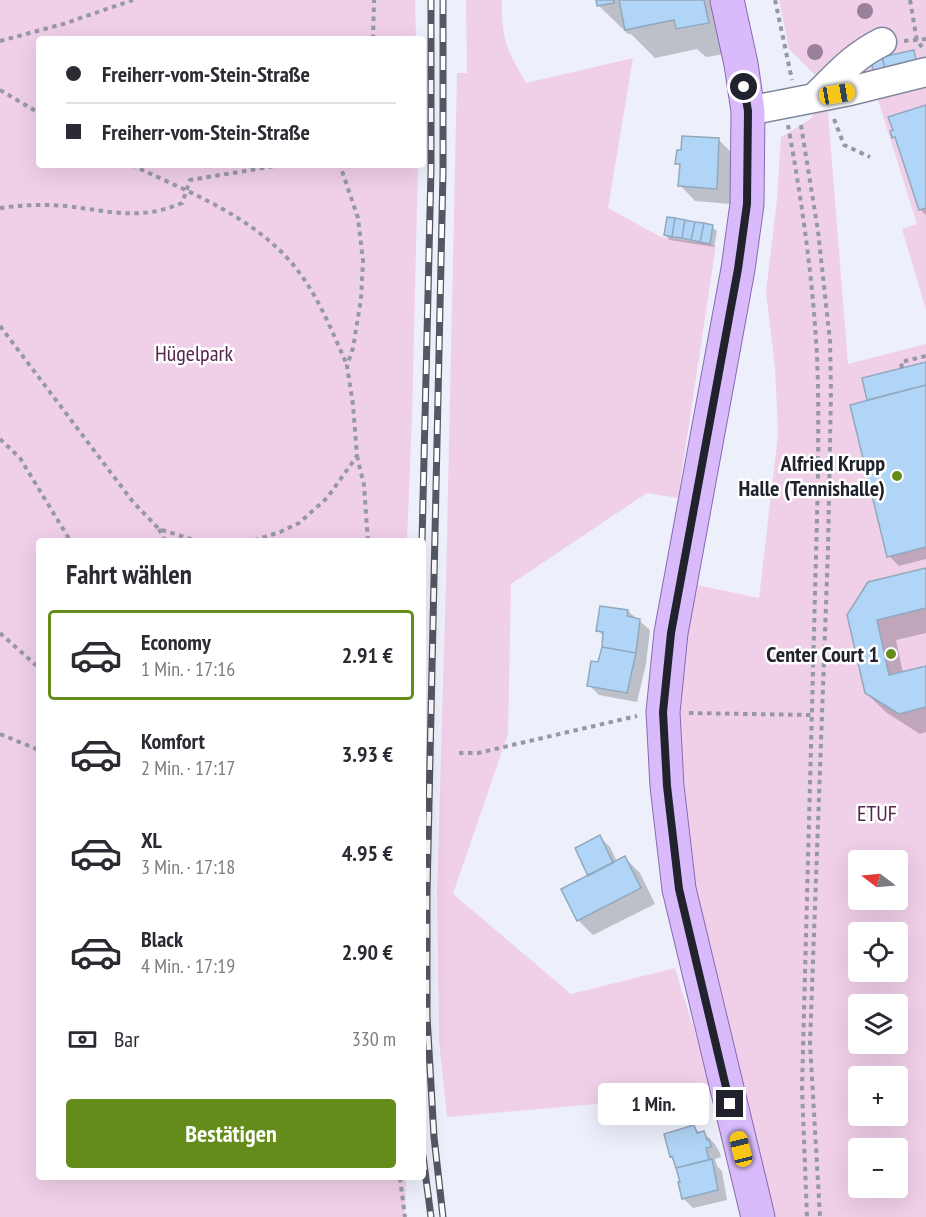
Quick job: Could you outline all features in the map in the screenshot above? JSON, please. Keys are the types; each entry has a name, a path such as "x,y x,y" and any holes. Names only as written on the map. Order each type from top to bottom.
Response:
{"main road":[{"path":"727,0 741,63 748,111 747,199 738,269 671,633 663,712 667,786 679,889 758,1217"}],"lane":[{"path":"818,94 843,39"},
{"path":"818,94 867,50 882,42"},
{"path":"748,111 926,72"}],"path":[{"path":"0,41 83,18 134,0"},
{"path":"373,36 374,0"},
{"path":"775,0 844,145 870,157"},
{"path":"910,0 917,40 926,39"},
{"path":"0,90 36,111"},
{"path":"807,1217 802,1088 818,480 817,357 806,236 818,94"},
{"path":"818,94 818,231 830,341 831,390 828,550 810,1042 820,1217"},
{"path":"138,168 186,191 258,231 289,260 321,308 347,366 357,456 364,485 368,538"},
{"path":"0,208 34,205 64,206 146,214 182,203 190,180 195,178 238,174 267,168"},
{"path":"341,168 358,218 363,261 361,299 353,348 347,366"},
{"path":"0,326 133,502 159,529 164,538"},
{"path":"902,368 901,362 926,356"},
{"path":"0,439 20,459 69,538"},
{"path":"262,538 299,523 327,498 357,456"},
{"path":"159,529 188,538"},
{"path":"0,633 36,665"},
{"path":"459,753 478,753 652,712 812,715"},
{"path":"0,734 36,749"},
{"path":"400,1180 405,1217"}],"green space":[{"name":"Hügelpark","path":"0,0 415,0 416,36 36,36 36,168 418,168 407,538 36,538 36,1180 406,1180 405,1217 0,1217"},
{"path":"466,0 502,0 506,44 526,83 633,58 608,208 661,237 716,245 678,498 647,493 511,584 508,734 453,894 571,994 675,968 714,1094 447,1117 439,1041 437,892 457,73 467,73"},
{"name":"ETUF","path":"779,0 926,0 926,310 902,229 917,224 877,97 854,102 828,112 848,364 926,344 926,1217 769,1217 693,886 678,680 697,585 759,598 778,434 775,368 766,292 777,199 781,137 812,118 817,77 789,49"}],"building":[{"path":"596,0 614,0 614,3 597,6"},
{"path":"619,0 704,0 709,23 676,29 674,20 625,30"},
{"path":"914,50 916,60 885,68 882,57"},
{"path":"882,57 885,68 873,71 871,60"},
{"path":"926,105 926,208 919,210 895,137 892,138 890,131 893,130 888,117"},
{"path":"682,136 719,138 717,189 678,186 680,164 675,164 677,150 681,150"},
{"path":"667,217 675,218 672,237 664,235"},
{"path":"675,218 685,220 682,238 672,237"},
{"path":"685,220 695,222 691,240 682,238"},
{"path":"695,222 704,223 700,242 691,240"},
{"path":"704,223 713,225 710,244 700,242"},
{"path":"926,362 926,385 867,400 862,378"},
{"name":"Alfried Krupp Halle (Tennishalle)","path":"926,385 926,547 887,557 850,405"},
{"name":"Center Court 1","path":"926,568 926,608 877,620 889,675 926,666 926,707 899,714 865,693 847,615 868,582"},
{"path":"600,606 628,610 627,616 640,619 636,653 602,647 603,632 596,631"},
{"path":"602,647 636,653 627,693 587,686 591,661 598,662"},
{"path":"600,835 613,863 588,876 575,848"},
{"path":"625,856 641,888 577,921 561,889"},
{"path":"694,1125 697,1133 704,1131 707,1140 709,1139 711,1147 706,1148 709,1160 676,1168 672,1156 670,1157 664,1134"},
{"path":"712,1159 718,1190 682,1199 676,1168"}],"railway":[{"path":"422,538 431,170 431,0"},
{"path":"443,0 443,172 427,894 427,1016 434,1137 443,1217"},
{"path":"426,1179 431,1217"}],"place":[{"name":"Alfried Krupp Halle (Tennishalle)","path":"897,476"},
{"name":"Center Court 1","path":"891,654"}],"route":[{"path":"730,1104 679,889 667,786 663,712 671,633 738,269 747,204 748,111 744,87"}]}
